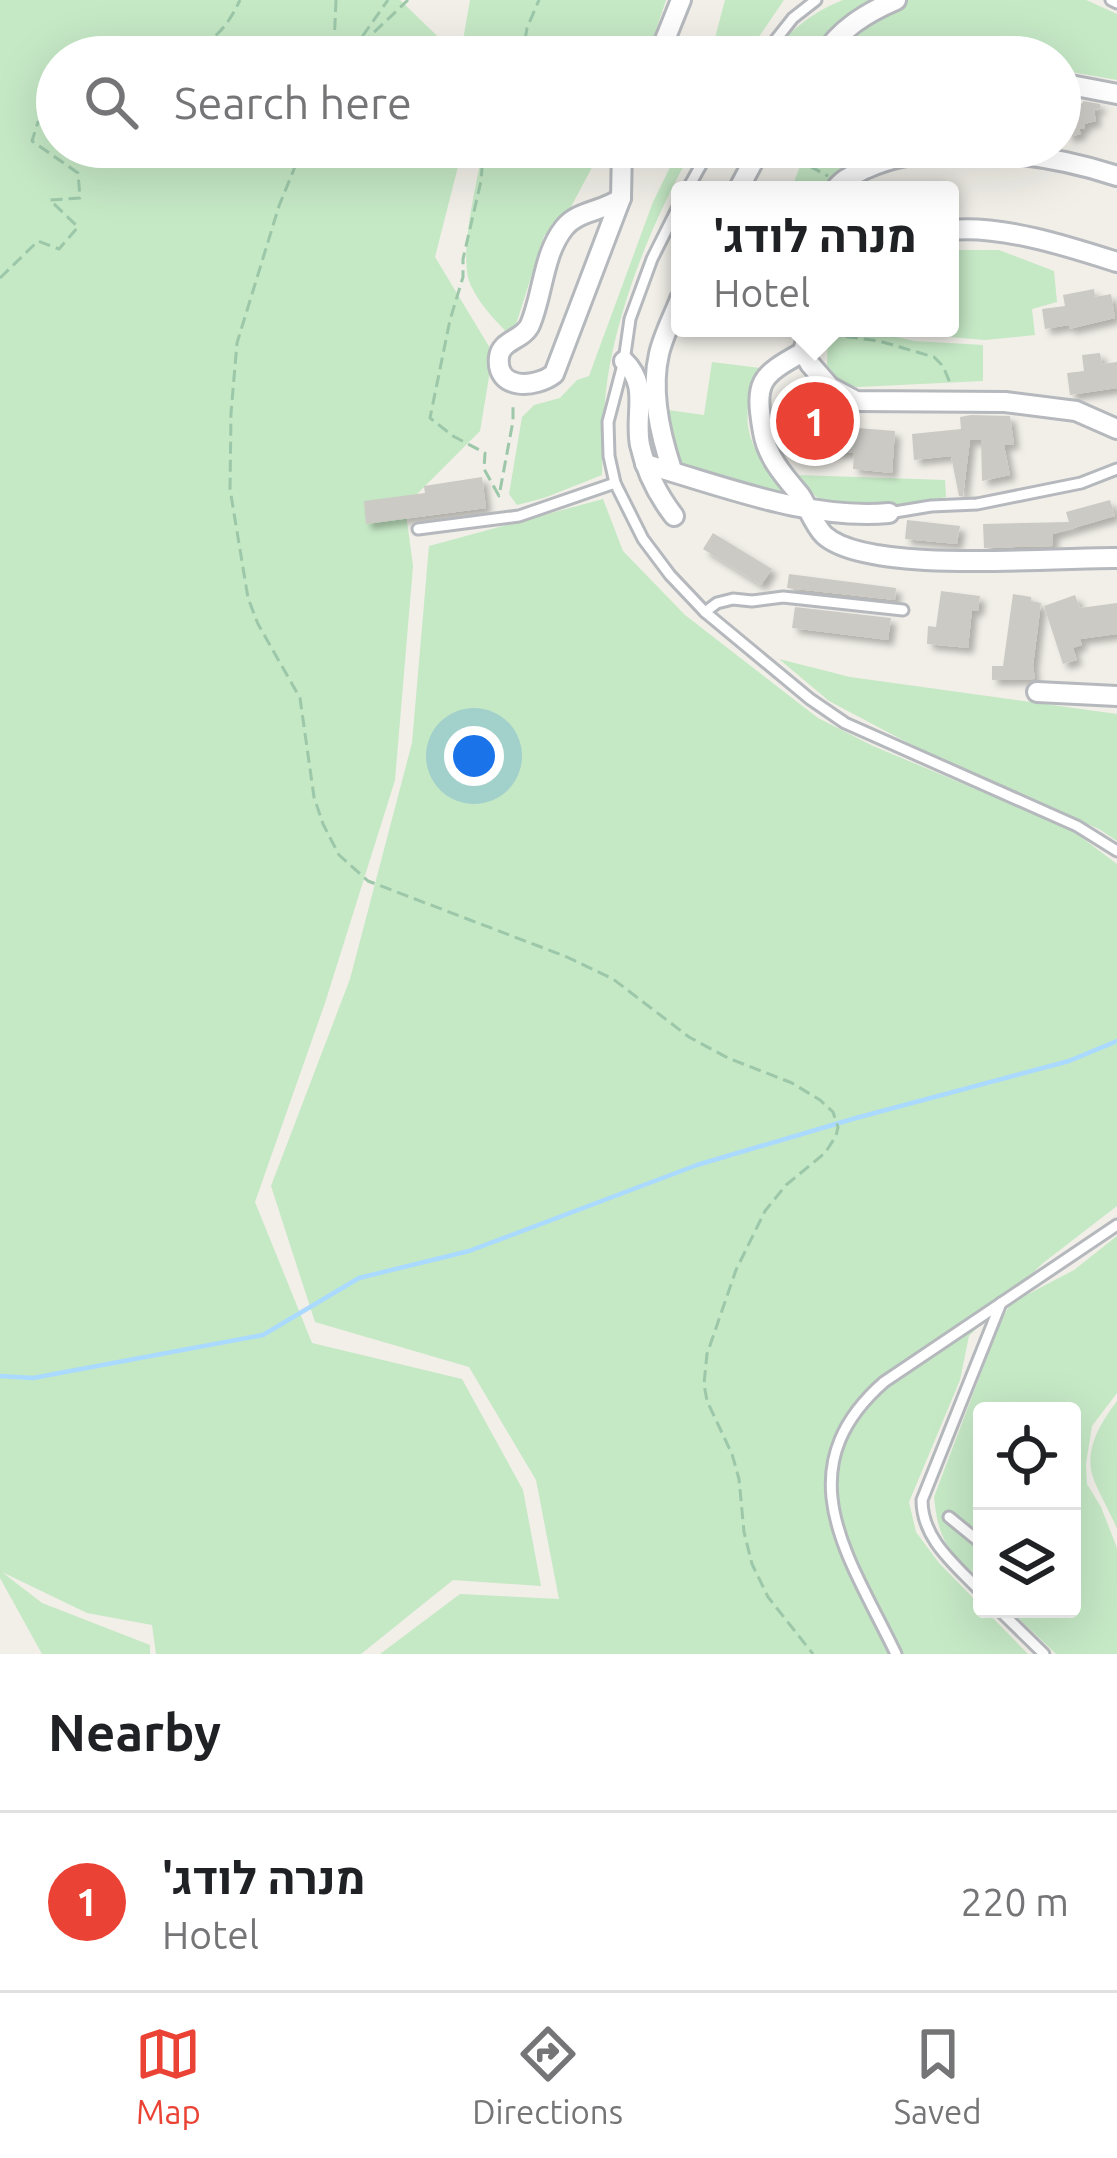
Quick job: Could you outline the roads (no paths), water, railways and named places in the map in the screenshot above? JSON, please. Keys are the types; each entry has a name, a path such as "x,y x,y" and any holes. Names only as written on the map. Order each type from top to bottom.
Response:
{"street":[{"path":"666,36 680,0"},
{"path":"840,36 868,12 896,0"},
{"path":"1081,87 1117,94"},
{"path":"1081,165 1117,176"},
{"path":"621,198 575,217 560,232 526,332 503,346 499,354 504,376 525,386 554,374 621,198 622,168"},
{"path":"959,229 1002,231 1117,262"},
{"path":"671,322 659,353 655,384 672,470"},
{"path":"807,337 803,352 810,364 830,388 856,401 1005,402 1085,413 1117,429"},
{"path":"803,352 772,370 761,385 759,398 765,443 823,534 846,546 886,556 949,561 1117,558"},
{"path":"623,362 639,380 637,422 645,464 674,516"},
{"path":"645,464 810,508 889,513"},
{"path":"1037,692 1117,696"}],"lane":[{"path":"779,36 816,0"},
{"path":"671,220 630,319 608,422 615,483 643,539 705,612 845,724 1077,826 1117,851"},
{"path":"889,513 977,504 1081,482 1117,469"},
{"path":"418,529 519,516 615,483"},
{"path":"705,612 733,599 752,602 783,597 903,610"},
{"path":"896,1654 834,1519 831,1465 839,1442 871,1394 1117,1225"},
{"path":"971,1581 930,1537 922,1517 922,1499 1000,1303"},
{"path":"949,1517 973,1537"},
{"path":"1007,1618 1043,1654"}],"waterway":[{"path":"0,1376 33,1378 263,1335 359,1278 469,1251 697,1165 1069,1061 1117,1041"}],"place":[{"name":"'מנרה לודג","path":"815,421"}]}
